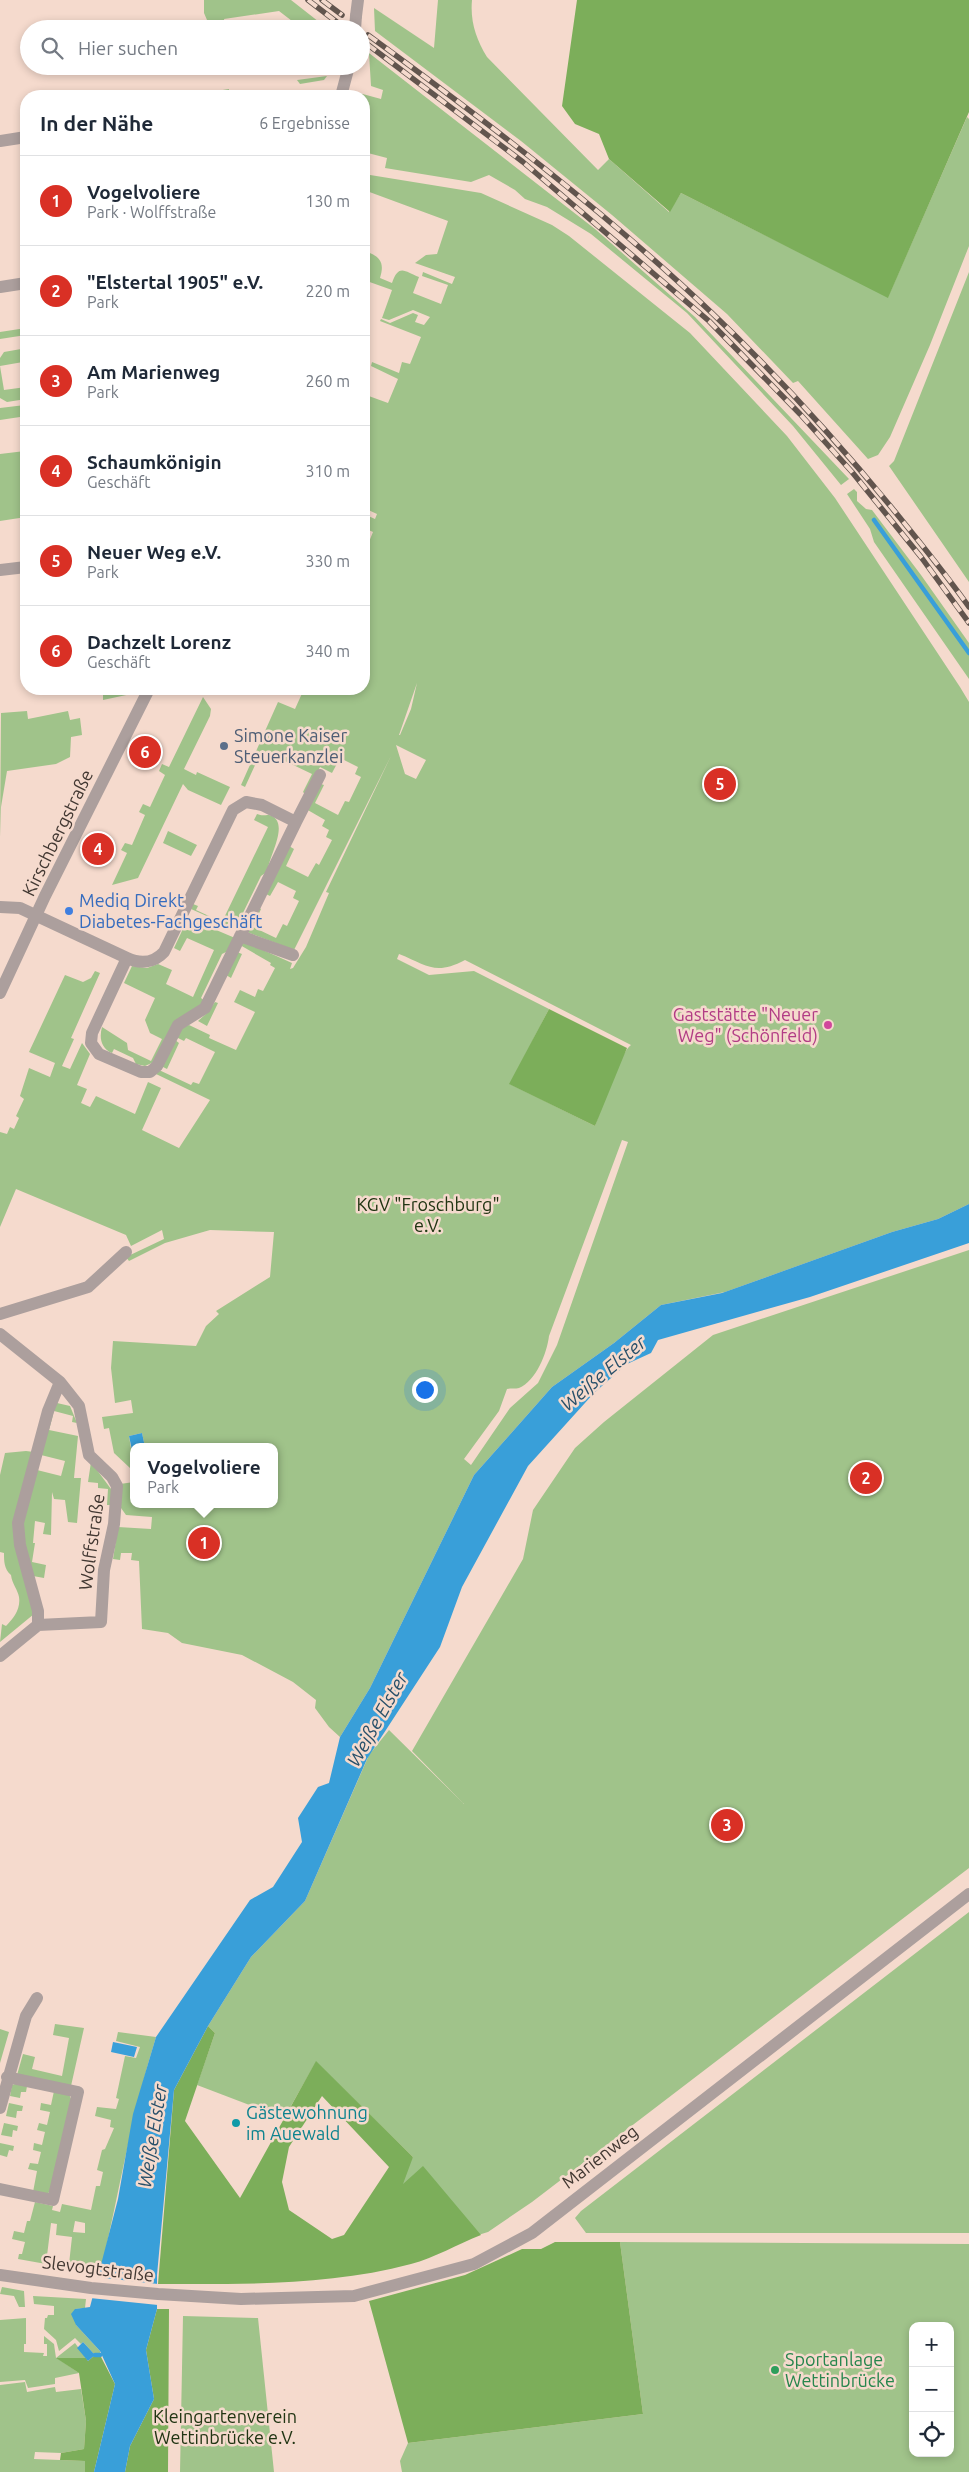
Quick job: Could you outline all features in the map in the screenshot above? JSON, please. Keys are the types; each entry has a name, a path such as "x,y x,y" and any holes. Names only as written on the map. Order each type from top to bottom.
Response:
{"street":[{"path":"355,20 358,0"},
{"path":"343,90 347,75"},
{"path":"0,141 20,138"},
{"path":"0,286 20,284"},
{"path":"0,570 20,568"},
{"name":"Kirschbergstraße","path":"0,993 36,915 146,695"},
{"path":"127,958 92,1033 91,1043 99,1054 146,1073 157,1066 178,1024 205,1008 320,775"},
{"path":"0,907 20,908 127,958 145,962 156,958 164,952 237,805 246,802 254,803 296,822"},
{"path":"240,936 293,955"},
{"path":"0,1314 88,1287 126,1252"},
{"name":"Wolffstraße","path":"0,1334 60,1382 79,1406 89,1455 112,1477 117,1486 114,1524 104,1570 101,1622 38,1625"},
{"path":"0,1656 38,1625 38,1611 20,1545 18,1524 48,1411 60,1382"},
{"name":"Marienweg","path":"192,2296 275,2299 354,2296 474,2264 532,2233 969,1894"},
{"path":"0,2108 7,2076 26,2016 37,1998"},
{"path":"0,2189 53,2200 78,2092 7,2076"},
{"name":"Slevogtstraße","path":"0,2275 91,2288 192,2296"}],"green space":[{"path":"204,0 291,0 317,20 291,20 279,11 224,20 207,20 204,13"},
{"path":"438,0 472,0 475,30 487,57 598,170 609,159 669,212 681,193 888,297 967,117 969,119 969,246 930,345 890,437 878,455 868,459 798,381 793,383 727,314 612,215 521,141 375,31 374,8 434,48"},
{"path":"577,0 969,0 969,112 888,298 681,193 670,212 609,159 599,134 575,124 562,106"},
{"path":"370,54 595,229 695,317 849,479 841,485 793,426 687,313 591,234 547,207 525,199 515,190 489,175 471,182 385,168 387,158 370,154 370,96 381,99 383,90 371,86"},
{"path":"327,76 324,80 300,84 297,80"},
{"name":"KGV \"Froschburg\" e.V.","path":"370,175 481,193 552,225 569,236 690,333 787,436 835,498 969,702 969,1204 938,1219 892,1232 725,1292 661,1305 614,1343 552,1387 474,1475 370,1688 340,1737 329,1727 315,1708 316,1700 293,1682 242,1655 182,1643 168,1633 142,1629 139,1561 131,1560 132,1553 121,1553 120,1560 113,1559 118,1527 151,1529 152,1517 126,1515 121,1508 120,1484 130,1483 130,1508 278,1508 278,1443 144,1443 142,1433 129,1436 130,1468 114,1453 109,1428 104,1429 102,1417 133,1413 131,1400 115,1403 111,1368 113,1341 196,1346 206,1326 219,1314 216,1311 270,1277 274,1232 210,1230 165,1243 129,1261 126,1257 164,1239 162,1230 131,1246 126,1235 16,1189 0,1227 0,1132 7,1134 10,1127 14,1129 19,1118 16,1116 24,1099 20,1096 29,1068 50,1077 55,1063 29,1052 65,975 83,982 91,978 95,971 100,973 71,1038 74,1039 62,1066 70,1069 82,1043 90,1054 77,1085 87,1089 81,1103 90,1107 96,1096 135,1114 148,1082 161,1088 142,1130 179,1148 210,1100 156,1074 159,1070 191,1085 193,1082 199,1084 215,1052 186,1038 184,1041 176,1037 180,1028 189,1025 210,1035 209,1038 236,1050 255,1012 234,1002 240,990 255,997 258,989 263,991 275,968 270,965 271,963 240,945 243,941 292,963 290,969 293,968 306,947 329,893 326,892 391,756 294,950 247,932 259,908 261,909 253,927 276,938 283,924 287,926 299,901 293,898 296,891 278,882 270,896 264,893 289,846 294,849 286,866 308,877 316,863 319,865 332,840 326,837 329,830 322,826 325,820 306,809 321,784 324,785 315,803 338,815 345,801 349,802 361,777 355,774 358,767 340,758 332,773 320,767 306,795 303,792 312,774 262,750 245,787 241,785 278,702 295,709 301,695 370,695 370,539 373,532 370,531 370,517 375,519 377,514 370,511 370,396 388,403 398,379 371,366 372,362 399,373 402,362 410,364 421,337 380,321 381,319 390,323 413,313 418,315 415,322 424,325 430,317 413,310 389,320 382,318 392,290 370,282 370,253 380,260 382,268 380,278 392,283 397,273 406,271 419,277 413,293 441,304 448,285 422,276 423,272 452,284 455,277 415,263 426,255 437,254 448,221 370,192","holes":["417,683 411,709 399,735","396,745 426,760 416,779 405,774","399,954 424,965 438,968 455,965 465,960 631,1045 616,1069 595,1126 510,1084 549,1009 474,971 429,975 397,959","622,1140 628,1142 557,1345 538,1383 510,1408 471,1465 464,1459 499,1411 507,1389 519,1388 525,1384 540,1366 549,1336"]},
{"path":"969,272 969,582 889,466 894,461"},
{"path":"20,329 20,336 0,339 0,332"},
{"path":"20,349 20,363 0,366 0,358 4,352"},
{"path":"0,366 4,390 20,388 20,400 7,402 0,398"},
{"path":"20,406 20,417 0,420 0,408"},
{"path":"20,452 20,518 0,521 0,454"},
{"path":"854,489 857,492 857,501 866,509 872,510 969,643 969,679 874,542 870,529 847,494"},
{"path":"103,695 126,695 103,700"},
{"path":"203,697 211,709 210,716 184,769 196,775 197,772 230,787 221,805 188,790 183,784 138,878 112,885 127,853 121,850 125,843 132,845 145,815 139,812 143,804 150,807 165,775 159,771 162,764 169,767"},
{"path":"27,711 28,719 68,711 70,720 80,718 82,735 71,737 70,757 56,764 7,771 1,807 0,837 1,713"},
{"path":"257,814 269,815 276,819 279,832 268,871 261,876 240,919 242,923 238,930 191,909 193,904 198,906 196,910 222,922 268,827 254,820"},
{"path":"168,831 197,845 191,856 163,843"},
{"path":"188,918 235,938 228,951 222,954 201,998 205,1001 154,1062 145,1066 136,1064 133,1058 114,1049 112,1053 108,1051 101,1039 102,1027 127,1043 128,1050 151,1061 162,1039 150,1033 145,1020 155,998 124,983 132,966 147,968 158,964 172,970 166,984 193,997 214,950 187,938 180,951 174,948"},
{"path":"237,952 242,954 231,978 226,975"},
{"path":"215,1002 218,1003 207,1026 198,1021 207,1013"},
{"path":"549,1009 627,1048 595,1126 509,1084"},
{"path":"175,1040 179,1043 167,1069 161,1066"},
{"path":"969,1250 969,1868 532,2202 488,2232 348,2275 347,2247 413,2157 316,2062 284,2118 197,2085 215,2033 208,2026 251,1957 305,1901 369,1755 389,1730 464,1804 412,1751 523,1559 533,1510 575,1448 604,1422 713,1335"},
{"path":"57,1403 70,1406 77,1423 72,1422 73,1416 54,1411 49,1430 78,1436 74,1478 81,1478 77,1523 68,1522 65,1500 54,1499 52,1492 51,1535 43,1534 45,1523 35,1521 33,1543 35,1543 32,1562 46,1565 44,1578 33,1576 27,1560 23,1524 37,1470 61,1476 65,1461 41,1455 52,1409"},
{"path":"34,1452 15,1527 34,1614 0,1642 2,1624 6,1626 11,1620 18,1610 19,1601 11,1575 4,1562 4,1553 0,1552 0,1475 5,1453"},
{"path":"91,1462 111,1489 111,1505 107,1505 108,1489 98,1488 98,1483 88,1482"},
{"path":"969,1912 969,2233 586,2233 575,2218 581,2211"},
{"path":"55,2024 84,2028 71,2086 17,2075 23,2054 35,2057 32,2069 62,2076 69,2038 53,2035"},
{"path":"208,2026 215,2033 185,2121 240,2198 316,2061 413,2157 403,2184 423,2166 481,2235 437,2255 411,2264 348,2276 285,2282 158,2284 174,2090","holes":["322,2096 389,2167 344,2235 332,2239 289,2210 282,2182 289,2147"]},
{"path":"0,2029 9,2032 0,2063"},
{"path":"118,2032 156,2037 133,2124 101,2270 53,2265 53,2260 69,2264 72,2237 56,2235 57,2224 51,2223 46,2264 18,2259 19,2254 22,2254 25,2242 12,2239 14,2231 24,2233 27,2221 30,2221 35,2202 53,2206 52,2210 60,2212 62,2204 91,2210 96,2186 100,2186 103,2172 97,2170 102,2150 105,2149 114,2128 110,2127 111,2120 95,2116 97,2107 116,2109 119,2099 116,2098 125,2056 136,2058 140,2047 116,2041","holes":["75,2221 85,2223 85,2233 73,2232"]},
{"path":"12,2085 27,2086 26,2092 21,2092 20,2098 10,2096"},
{"path":"54,2091 69,2094 71,2099 50,2192 46,2194 33,2192 37,2171 28,2169 30,2163 38,2164 41,2152 33,2150 34,2143 42,2145 45,2132 37,2130 39,2123 47,2125 50,2112 40,2110 41,2103 51,2105"},
{"path":"9,2103 23,2106 22,2111 17,2111 16,2118 6,2116"},
{"path":"4,2123 18,2126 17,2131 13,2130 12,2137 1,2135"},
{"path":"0,2143 14,2146 13,2151 9,2150 7,2157 0,2155"},
{"path":"555,2242 620,2242 643,2414 408,2443 369,2301 465,2275 522,2249 541,2249"},
{"name":"Sportanlage Wettinbrücke","path":"620,2242 969,2244 969,2472 402,2472 400,2461 408,2443 643,2414"},
{"path":"2,2287 24,2291 25,2307 19,2307 14,2296 0,2294"},
{"path":"33,2296 86,2299 85,2308 75,2309 76,2325 100,2351 100,2355 95,2355 83,2342 81,2344 75,2338 59,2351 56,2340 44,2329 45,2318 48,2315 54,2315 54,2306 34,2304"},
{"path":"157,2309 169,2309 168,2472 125,2472 130,2446 154,2399 146,2350"},
{"name":"Kleingartenverein Wettinbrücke e.V.","path":"183,2316 258,2318 274,2472 180,2472"},
{"path":"26,2318 26,2344 24,2344 24,2352 44,2353 43,2356 47,2356 47,2344 44,2344 44,2336 54,2344 56,2358 75,2343 86,2358 57,2358 79,2373 55,2378 55,2384 28,2388 25,2380 0,2382 0,2320"},
{"path":"95,2355 100,2355 115,2384 94,2472 85,2472 85,2461 60,2460 61,2453 84,2449 86,2421 79,2373 56,2358 86,2358 88,2361"},
{"path":"25,2382 27,2392 55,2387 56,2392 81,2389 86,2421 84,2449 61,2453 35,2452 34,2459 86,2461 85,2472 0,2472 0,2385"}],"water":[{"name":"Weiße Elster","path":"969,1204 969,1243 810,1297 658,1340 651,1353 627,1364 594,1393 528,1466 462,1587 440,1647 367,1759 305,1901 251,1957 208,2026 174,2090 157,2275 157,2309 146,2350 154,2399 130,2446 125,2472 94,2472 115,2384 100,2351 76,2325 71,2314 75,2309 90,2307 118,2199 133,2114 156,2037 250,1900 273,1887 302,1842 298,1818 318,1787 329,1783 340,1737 370,1688 474,1475 552,1387 614,1343 661,1305 722,1293 892,1232 938,1219"},
{"path":"142,1433 144,1443 130,1443 129,1436"},
{"path":"113,2042 137,2047 134,2057 111,2052"},
{"path":"83,2342 95,2355 88,2361 77,2348"}],"pier":[{"path":"95,2277 158,2284 158,2305 90,2298"}],"waterway":[{"path":"874,520 969,653"},
{"path":"95,2355 100,2355"}],"railway":[{"path":"308,0 334,20"},
{"path":"322,0 342,15"},
{"path":"370,36 545,169 631,240 713,314 806,408 892,508 969,607"},
{"path":"370,46 523,162 709,321 800,414 852,472 921,557 969,623"}],"place":[{"name":"Simone Kaiser Steuerkanzlei","path":"224,746"},
{"name":"Dachzelt Lorenz","path":"145,752"},
{"name":"Neuer Weg e.V.","path":"720,784"},
{"name":"Schaumkönigin","path":"98,849"},
{"name":"Mediq Direkt Diabetes-Fachgeschäft","path":"69,911"},
{"name":"Gaststätte \"Neuer Weg\" (Schönfeld)","path":"828,1025"},
{"name":"\"Elstertal 1905\" e.V.","path":"866,1478"},
{"name":"Vogelvoliere","path":"204,1543"},
{"name":"Am Marienweg","path":"727,1825"},
{"name":"Gästewohnung im Auewald","path":"236,2123"},
{"name":"Sportanlage Wettinbrücke","path":"775,2370"}]}
